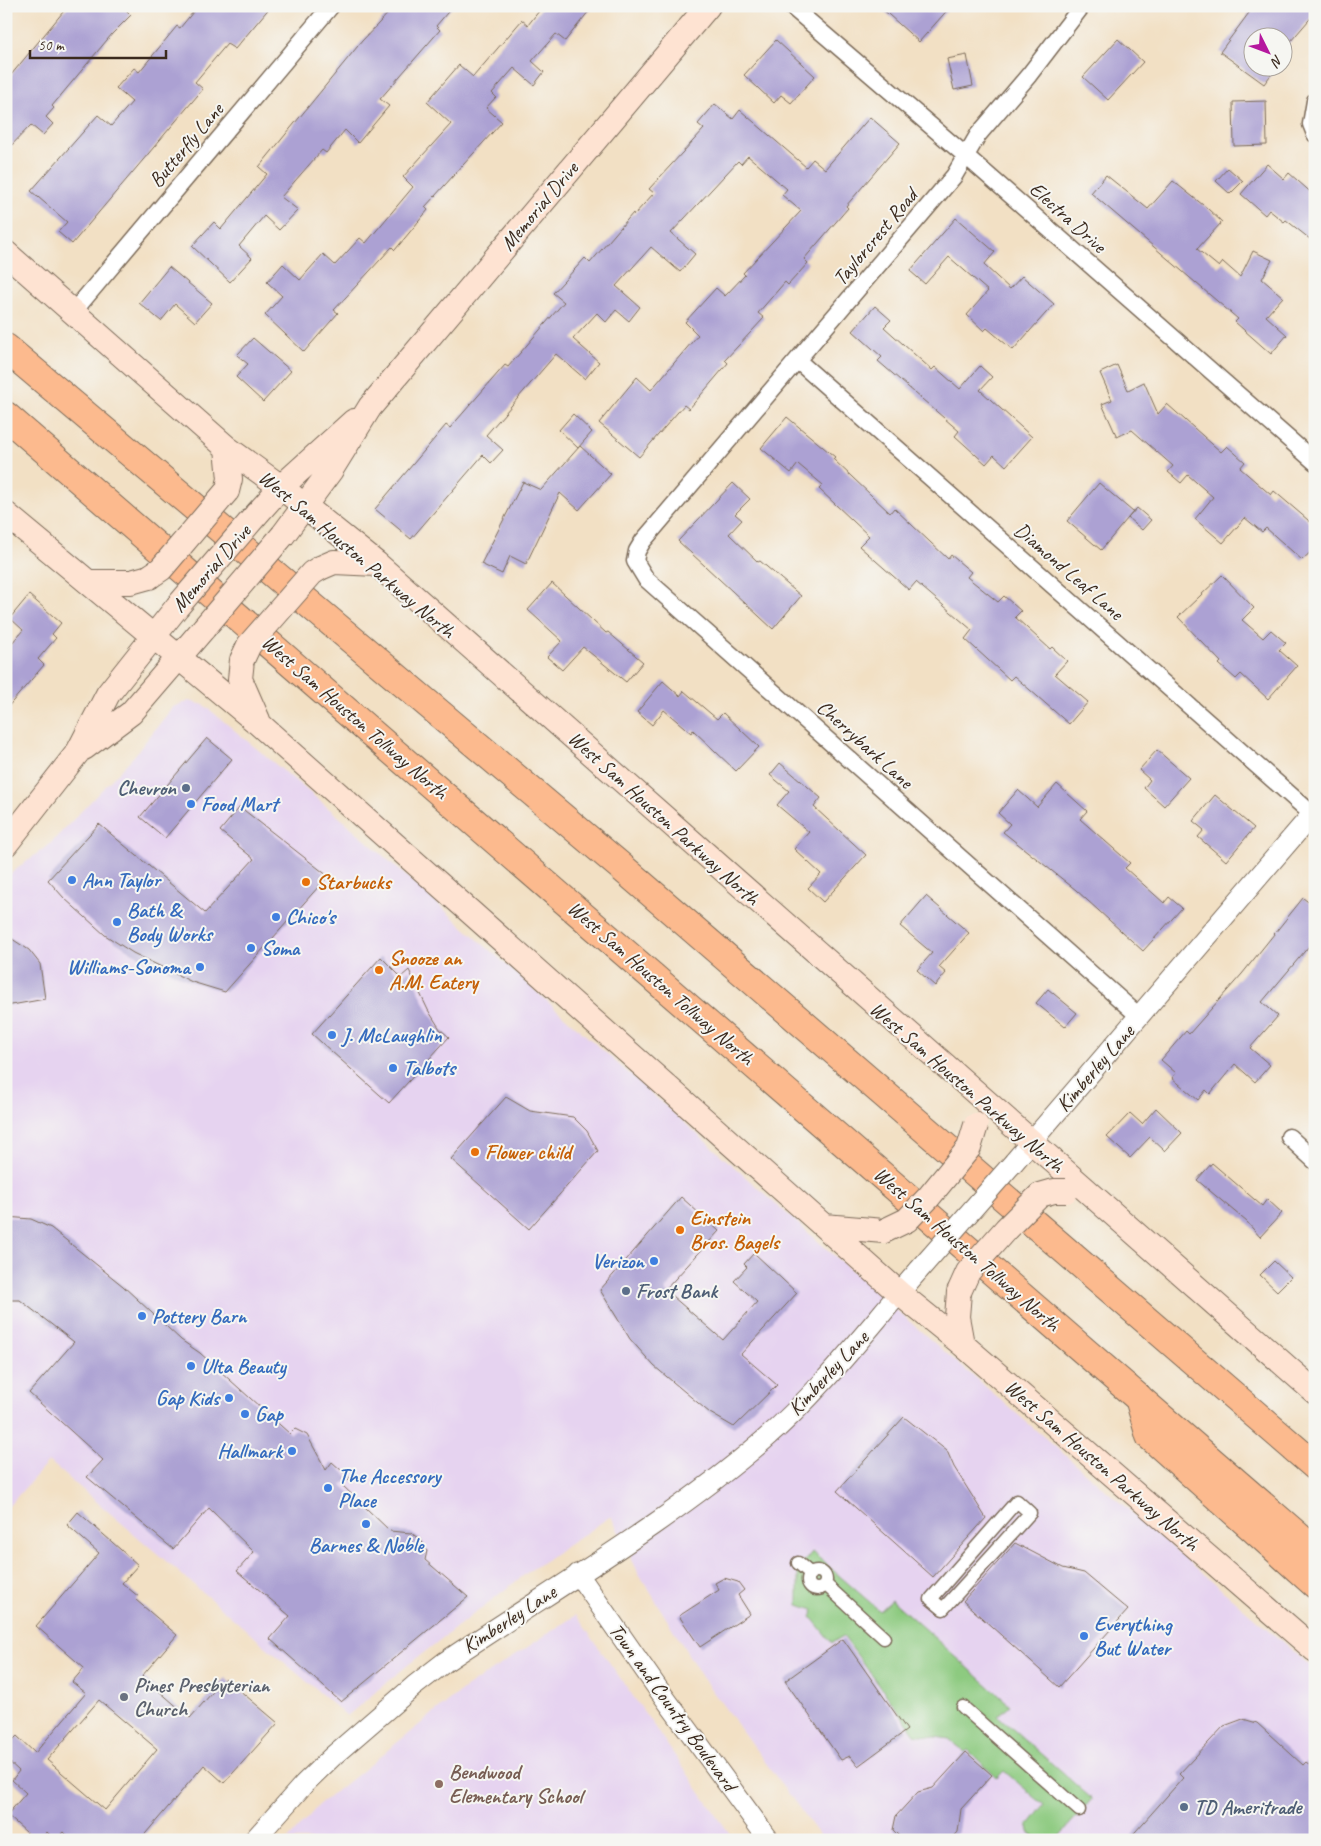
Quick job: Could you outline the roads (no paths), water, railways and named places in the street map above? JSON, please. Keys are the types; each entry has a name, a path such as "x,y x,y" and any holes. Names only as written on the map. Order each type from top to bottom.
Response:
{"highway":[{"path":"6,348 618,865 1315,1466"},
{"name":"West Sam Houston Tollway North","path":"6,416 1315,1551"},
{"path":"1139,1398 1150,1436 1315,1584"}],"main road":[{"name":"Memorial Drive","path":"78,752 131,713 180,657 282,535 331,470 370,407 708,6"},
{"name":"West Sam Houston Parkway North","path":"6,253 227,448 281,487 376,564 1315,1392"},
{"name":"Memorial Drive","path":"6,844 78,752 108,694 177,607 281,487 324,446 370,407"},
{"path":"88,582 131,582 149,577 161,569 227,491 230,479 227,448"},
{"name":"West Sam Houston Parkway North","path":"6,514 259,724 899,1293 962,1344 1315,1650"},
{"path":"259,724 240,679 242,660 249,645 312,573 334,562 376,564"},
{"path":"824,1226 884,1231 907,1220 933,1192 968,1148 976,1125 968,1088"},
{"path":"962,1344 957,1317 959,1292 968,1272 1006,1229 1040,1195 1054,1191 1066,1191 1096,1200"}],"street":[{"name":"Butterfly Lane","path":"74,311 331,6"},
{"name":"Electra Drive","path":"790,6 966,156 1315,462"},
{"name":"Taylorcrest Road","path":"689,488 954,176 978,135 1035,67 1082,6"},
{"path":"1315,101 1311,124 1315,134"},
{"name":"Diamond Leaf Lane","path":"798,361 1314,812"},
{"name":"Cherrybark Lane","path":"689,488 637,551 635,561 640,572 1140,1017"},
{"name":"Kimberley Lane","path":"254,1840 304,1784 414,1686 445,1662 682,1504 764,1439 856,1345 899,1293 1140,1017 1314,812"},
{"path":"1289,1137 1315,1161"},
{"path":"1017,1501 1030,1513 1018,1526 943,1609 931,1599 1017,1501"},
{"path":"1005,1514 1018,1526"},
{"path":"993,1528 1006,1540"},
{"path":"977,1547 990,1558"},
{"path":"798,1563 811,1574 809,1583 812,1587 818,1589 825,1584 884,1638"},
{"path":"962,1563 975,1574"},
{"name":"Town and Country Boulevard","path":"578,1574 656,1686 769,1840"},
{"path":"947,1581 959,1591"},
{"path":"963,1707 1079,1810"}],"place":[{"name":"Chevron","path":"186,788"},
{"name":"Food Mart","path":"191,804"},
{"name":"Ann Taylor","path":"72,880"},
{"name":"Starbucks","path":"306,882"},
{"name":"Chico's","path":"276,917"},
{"name":"Bath & Body Works","path":"117,922"},
{"name":"Soma","path":"251,948"},
{"name":"Williams-Sonoma","path":"200,967"},
{"name":"Snooze an A.M. Eatery","path":"379,970"},
{"name":"J. McLaughlin","path":"332,1035"},
{"name":"Talbots","path":"393,1068"},
{"name":"Flower child","path":"475,1152"},
{"name":"Einstein Bros. Bagels","path":"680,1230"},
{"name":"Verizon","path":"654,1261"},
{"name":"Frost Bank","path":"626,1291"},
{"name":"Pottery Barn","path":"142,1316"},
{"name":"Ulta Beauty","path":"191,1366"},
{"name":"Gap Kids","path":"229,1398"},
{"name":"Gap","path":"245,1414"},
{"name":"Hallmark","path":"292,1451"},
{"name":"The Accessory Place","path":"328,1488"},
{"name":"Barnes & Noble","path":"366,1524"},
{"name":"Everything But Water","path":"1084,1636"},
{"name":"Pines Presbyterian Church","path":"124,1697"},
{"name":"Bendwood Elementary School","path":"439,1784"},
{"name":"TD Ameritrade","path":"1184,1807"}]}
